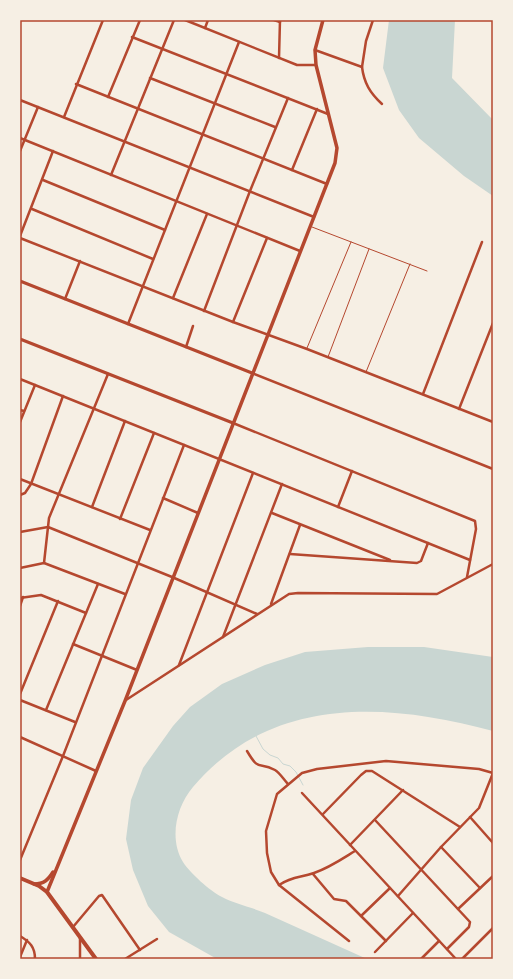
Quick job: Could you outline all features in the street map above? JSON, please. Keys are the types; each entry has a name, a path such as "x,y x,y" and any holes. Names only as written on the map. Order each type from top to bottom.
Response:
{"main road":[{"path":"47,892 125,701 172,577 335,163 337,148 316,66 315,50 323,20"},
{"path":"34,884 41,884 47,880 56,868"},
{"path":"20,878 47,892 96,959"}],"street":[{"path":"64,117 103,20"},
{"path":"108,97 140,20"},
{"path":"111,175 174,20"},
{"path":"184,20 297,65 316,66"},
{"path":"205,28 208,20"},
{"path":"274,20 280,21 279,58"},
{"path":"373,20 366,41 362,67 366,85 372,95 382,104"},
{"path":"132,37 328,114"},
{"path":"128,324 239,42"},
{"path":"315,50 362,67"},
{"path":"150,78 276,127"},
{"path":"76,84 327,184"},
{"path":"204,311 250,191 288,98"},
{"path":"20,100 314,217"},
{"path":"20,151 38,107"},
{"path":"292,170 317,109"},
{"path":"20,138 300,251"},
{"path":"53,151 20,237 204,311 307,349 493,422"},
{"path":"43,180 165,230"},
{"path":"32,209 153,259"},
{"path":"173,298 207,213"},
{"path":"233,322 267,238"},
{"path":"423,394 482,242"},
{"path":"65,299 80,262"},
{"path":"20,281 493,469"},
{"path":"459,409 493,323"},
{"path":"186,347 193,326"},
{"path":"20,338 475,521 476,529 467,578"},
{"path":"44,563 49,518 108,374"},
{"path":"20,379 470,560"},
{"path":"20,422 35,385"},
{"path":"20,495 26,493 31,484 63,396"},
{"path":"20,410 24,411"},
{"path":"92,507 125,421"},
{"path":"120,519 154,433"},
{"path":"20,860 63,756 101,655 184,445"},
{"path":"338,507 352,471"},
{"path":"179,666 206,592 253,473"},
{"path":"20,479 150,530"},
{"path":"223,637 282,484"},
{"path":"163,498 198,513"},
{"path":"272,513 392,561"},
{"path":"271,605 300,524"},
{"path":"20,532 48,528 172,577 257,614"},
{"path":"290,554 420,562 428,543"},
{"path":"20,568 44,563 125,594"},
{"path":"125,701 289,594 437,594 493,564"},
{"path":"46,710 98,584"},
{"path":"20,606 22,598 42,595 86,613"},
{"path":"20,694 58,601"},
{"path":"73,644 137,670"},
{"path":"20,700 75,722"},
{"path":"20,737 96,771"},
{"path":"247,751 254,763 259,767 276,770 288,784"},
{"path":"349,941 279,885 271,872 267,853 266,832 277,794 300,775 316,769 386,761 479,769 493,773 481,805 441,847 398,896"},
{"path":"323,814 366,771 372,771 460,827"},
{"path":"350,845 402,790"},
{"path":"302,793 456,959"},
{"path":"470,817 493,843"},
{"path":"375,820 471,924 447,949"},
{"path":"441,847 480,888"},
{"path":"279,885 290,878 313,874 328,868 355,851"},
{"path":"313,874 334,899 346,901 386,941"},
{"path":"458,909 493,876"},
{"path":"362,916 390,888"},
{"path":"73,927 99,896 102,896 140,950"},
{"path":"375,952 413,913"},
{"path":"462,959 493,928"},
{"path":"20,936 27,940 34,948 35,959"},
{"path":"80,938 80,959"},
{"path":"126,959 157,939"},
{"path":"20,957 27,940"},
{"path":"421,959 439,941"}],"lane":[{"path":"310,226 427,271"},
{"path":"307,349 350,242"},
{"path":"327,357 369,249"},
{"path":"365,372 410,264"}],"shaded area":[{"path":"389,20 455,20 452,78 493,120 493,196 464,176 419,138 399,110 383,68"},
{"path":"368,647 424,647 493,657 493,731 453,721 412,715 372,712 332,714 294,721 258,735 224,757 193,787 187,795 182,804 176,823 176,843 183,862 195,876 217,894 232,902 265,913 367,959 217,959 169,932 148,906 133,870 126,839 131,800 143,768 173,726 190,707 222,684 265,665 305,652"}],"waterway":[{"path":"256,736 263,749 270,755 278,758 283,764 290,766 296,772 303,785"}]}
